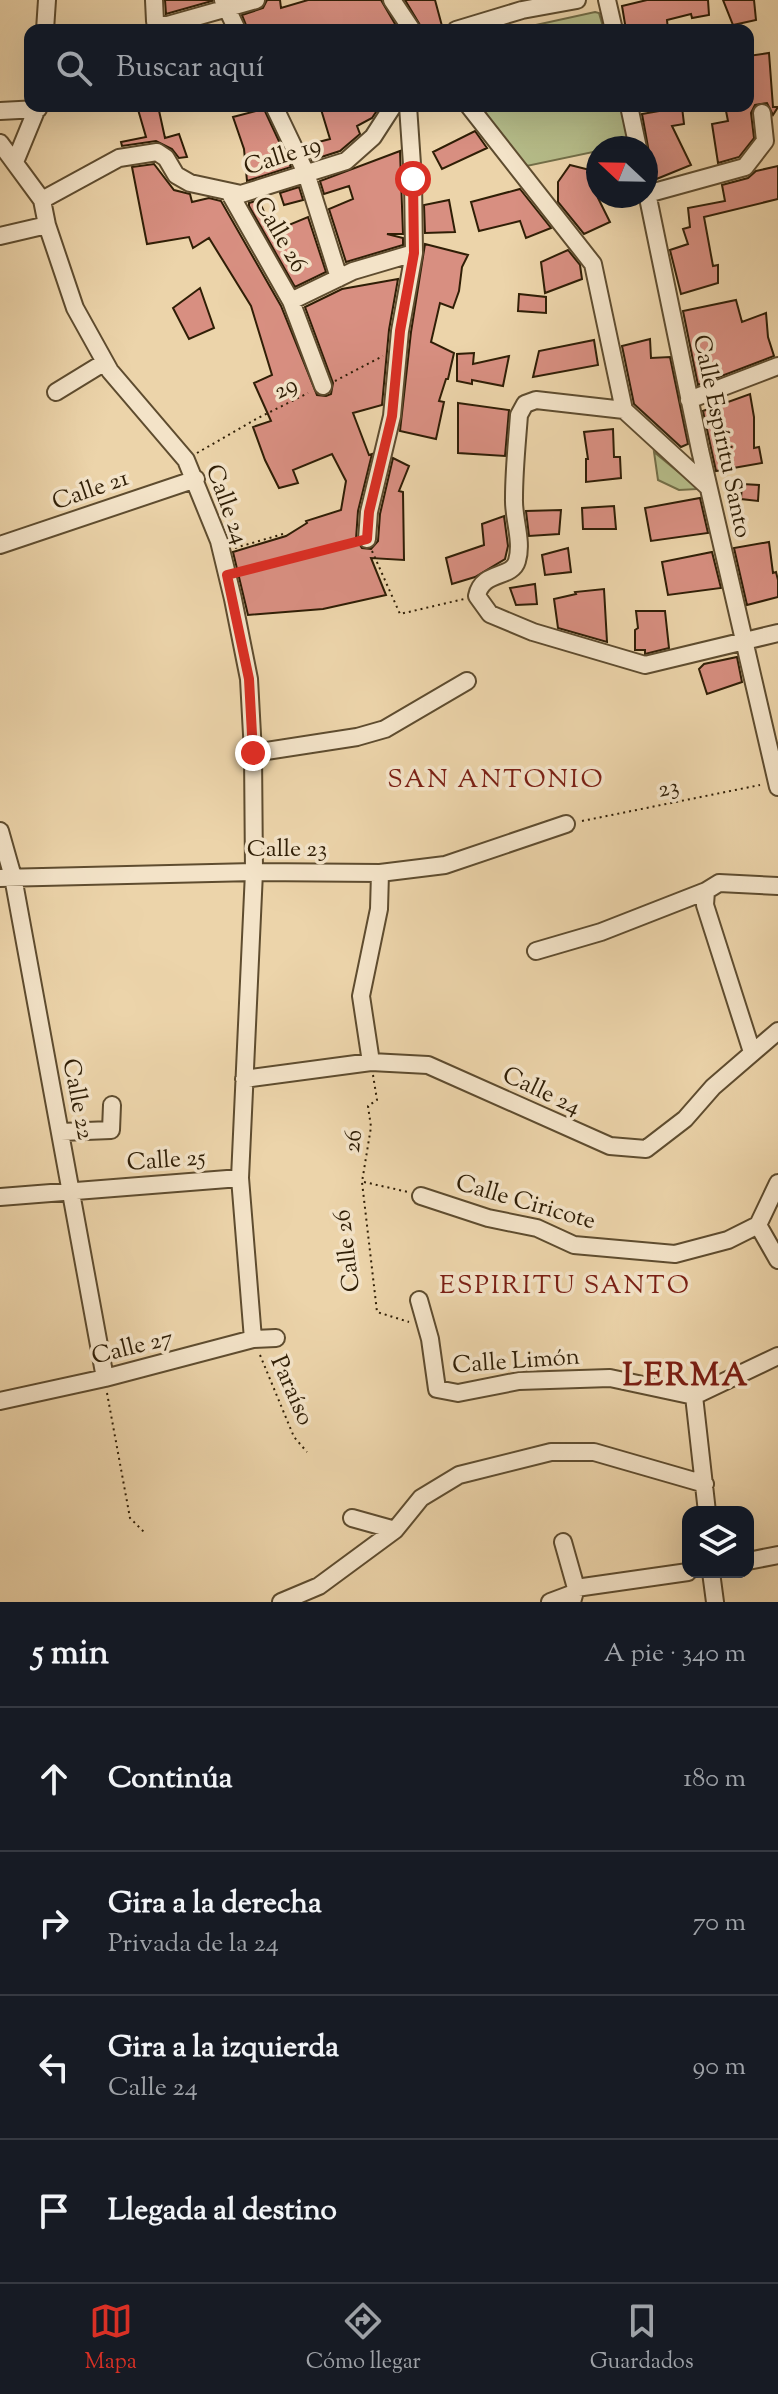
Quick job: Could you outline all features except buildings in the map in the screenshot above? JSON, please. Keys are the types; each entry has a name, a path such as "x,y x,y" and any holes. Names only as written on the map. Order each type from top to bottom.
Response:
{"street":[{"path":"45,24 47,0"},
{"path":"154,0 155,21 160,24"},
{"path":"170,24 225,4 256,0"},
{"path":"392,0 408,24"},
{"path":"522,10 539,0"},
{"path":"476,24 522,10 577,0"},
{"path":"607,0 613,24"},
{"path":"225,4 234,24"},
{"path":"0,111 24,109"},
{"path":"15,162 36,112"},
{"name":"Calle 26","path":"277,112 306,173 339,278"},
{"name":"Calle 19","path":"42,200 119,158 157,152 166,158 176,175 190,183 241,194 346,161 373,137 389,112"},
{"path":"367,539 369,512 392,416 414,253 408,112"},
{"path":"474,112 593,264 624,410 708,487"},
{"path":"630,112 635,136"},
{"path":"658,188 745,167 765,141 762,113"},
{"name":"Calle 24","path":"0,143 42,200 47,225 75,308 105,362 186,460 196,479 227,575 249,679 253,753 254,872 240,1178 253,1339"},
{"name":"Calle 26","path":"229,192 291,301 323,386"},
{"name":"Calle Espíritu Santo","path":"650,208 708,487 778,783"},
{"path":"0,236 47,225"},
{"name":"Calle 26","path":"291,301 339,278 414,253"},
{"path":"56,392 105,362"},
{"path":"689,400 778,366"},
{"path":"624,410 536,400 525,404 519,415 513,500 519,549 517,562 514,567 484,582 477,596 490,614 533,632 645,665 778,633"},
{"name":"Calle 21","path":"0,545 196,479"},
{"path":"253,753 357,737 385,729 467,681"},
{"name":"Calle 23","path":"7,878 254,872 380,873 445,865 566,824"},
{"name":"Calle 22","path":"0,831 7,878 61,1132 105,1378"},
{"path":"371,1062 361,996 379,909 380,873"},
{"path":"536,951 601,932 706,891 719,883 778,886"},
{"path":"706,891 705,905 752,1052"},
{"name":"Calle 24","path":"244,1079 371,1062 428,1065 610,1146 646,1149 685,1119 713,1087 778,1031"},
{"path":"61,1132 111,1130 112,1105"},
{"name":"Calle 25","path":"0,1197 240,1178"},
{"path":"778,1183 758,1225 778,1260"},
{"name":"Calle Ciricote","path":"421,1196 488,1218 537,1228 574,1245 675,1254 728,1240 758,1225"},
{"path":"419,1300 426,1328"},
{"name":"Calle Limón","path":"426,1328 437,1389 458,1393 519,1381 610,1378 694,1396"},
{"name":"Calle 27","path":"0,1401 105,1378 253,1339 276,1338"},
{"path":"707,1506 694,1396 778,1356"},
{"path":"281,1602 319,1586 395,1530 421,1498 459,1475 551,1452 594,1452 705,1484"},
{"path":"352,1518 395,1530"},
{"path":"563,1542 574,1594"},
{"path":"754,1560 778,1555"},
{"path":"550,1602 574,1594 682,1573"},
{"path":"712,1578 715,1602"}],"path":[{"name":"29","path":"186,460 256,419 400,348"},
{"path":"222,552 283,534"},
{"path":"227,575 367,539 400,614 477,596"},
{"name":"23","path":"566,824 778,783"},
{"name":"26","path":"362,1182 371,1127 368,1106 377,1100 371,1062"},
{"path":"362,1182 421,1196"},
{"name":"Calle 26","path":"362,1182 377,1312 426,1328"},
{"name":"Paraíso","path":"253,1339 294,1437 307,1452"},
{"path":"105,1378 130,1518 146,1534"}],"green space":[{"path":"595,12 599,13 602,24 540,24"},
{"path":"478,112 626,112 632,136 586,136 586,154 522,167"},
{"path":"654,452 699,489 679,490 658,480"}],"district":[{"name":"SAN ANTONIO","path":"496,778"},
{"name":"ESPIRITU SANTO","path":"565,1284"},
{"name":"LERMA","path":"686,1374"}],"route":[{"path":"253,753 249,679 227,575 367,539 369,512 392,416 400,331 414,253 413,179"}]}
